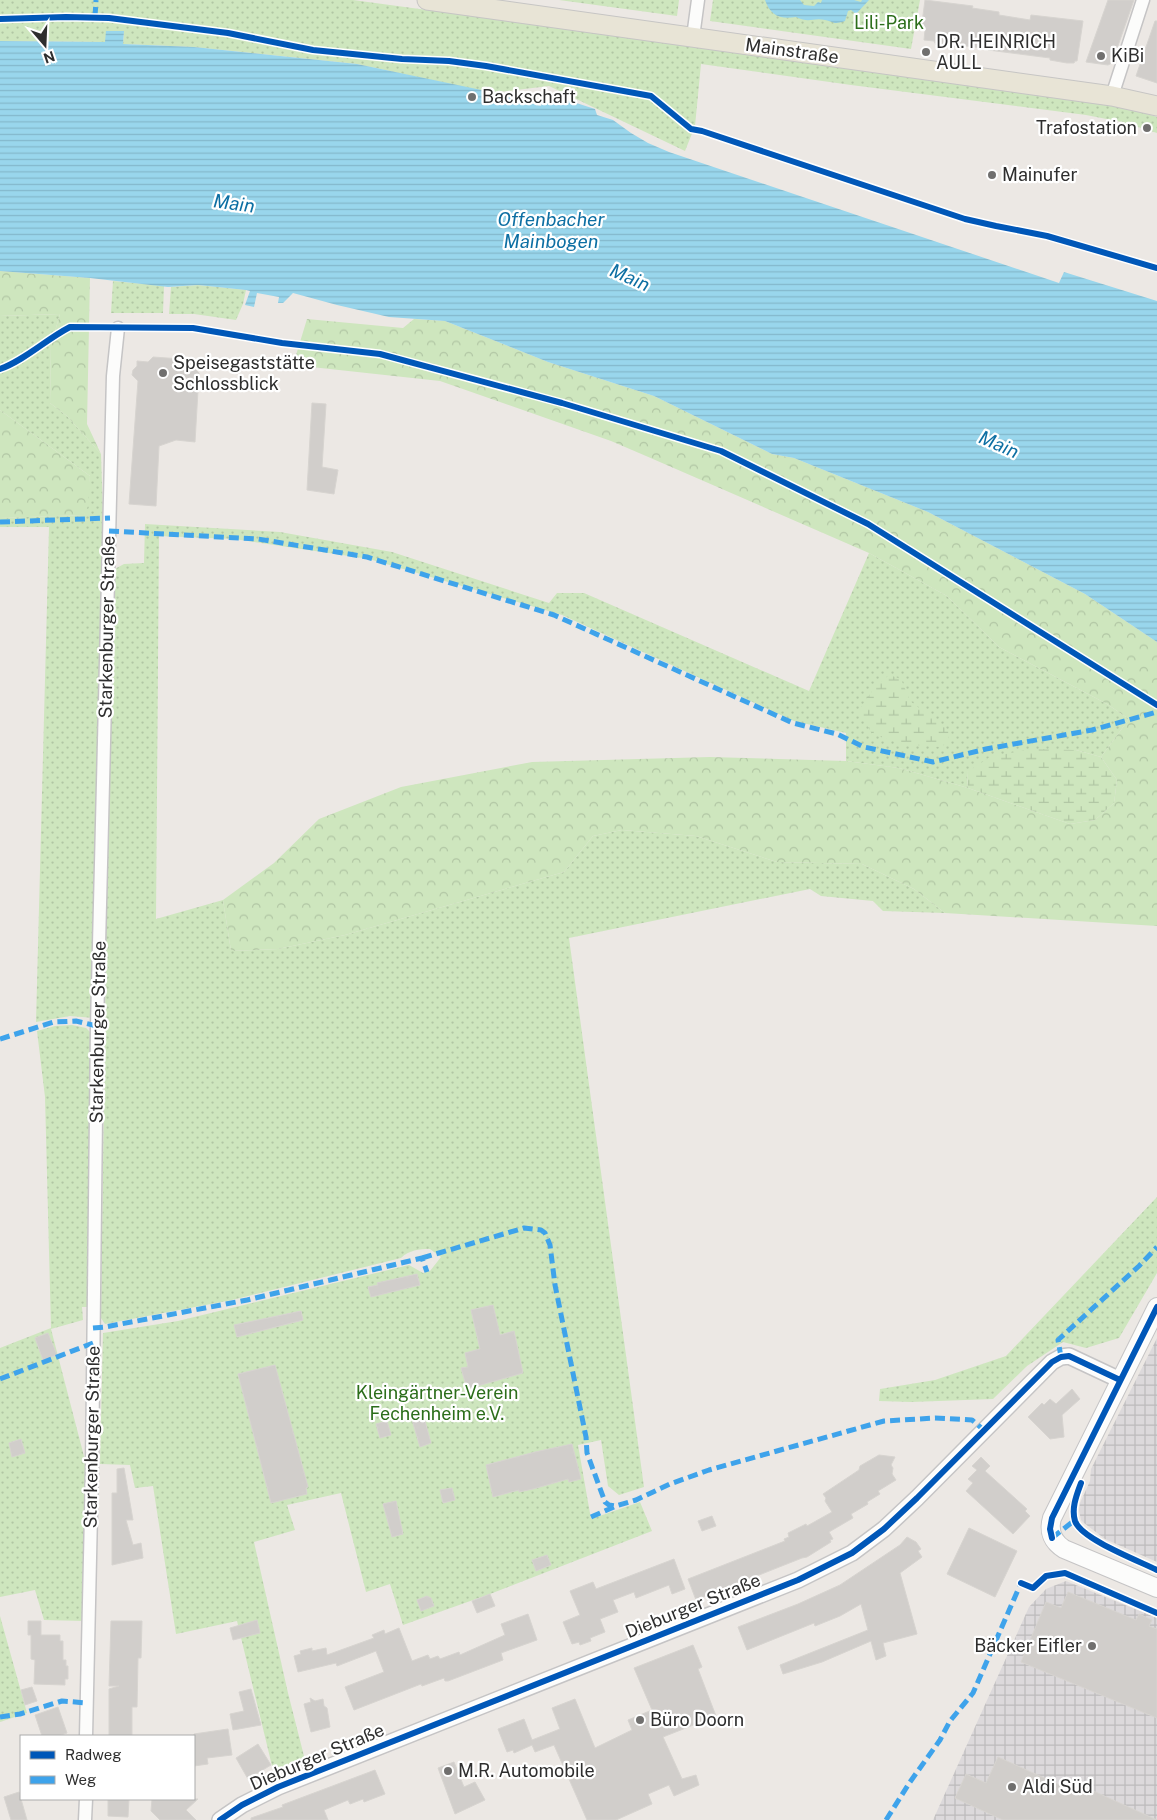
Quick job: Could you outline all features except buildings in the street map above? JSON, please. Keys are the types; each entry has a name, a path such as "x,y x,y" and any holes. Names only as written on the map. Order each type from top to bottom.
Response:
{"main road":[{"name":"Mainstraße","path":"427,0 1112,96 1157,106"},
{"path":"1157,1307 1052,1518 1050,1528 1052,1538 1064,1549 1157,1588"}],"street":[{"path":"693,37 698,0"},
{"path":"1112,96 1143,0"},
{"name":"Starkenburger Straße","path":"86,1735 92,1469 98,1006 113,376 118,328"},
{"name":"Dieburger Straße","path":"220,1820 242,1805 278,1787 830,1566 864,1545 894,1520 1052,1362 1061,1357 1069,1356 1120,1380"},
{"path":"85,1820 86,1800"}],"shaded area":[{"path":"1157,1338 1157,1562 1105,1539 1081,1520 1079,1510 1080,1503 1090,1481 1091,1469"},
{"path":"1066,1581 1157,1618 1157,1820 933,1820 1029,1607 1046,1589"}],"green space":[{"path":"0,0 353,0 1068,97 1127,108 1157,117 1157,133 1122,122 1086,115 701,64 695,126 685,151 549,86 491,93 357,64 194,47 123,44 124,32 106,42 0,41"},
{"path":"559,0 679,0 677,16"},
{"name":"Lili-Park","path":"713,0 920,0 911,49 710,21"},
{"path":"0,271 90,278 87,424 101,454 67,416 50,403 51,345 60,314 0,316"},
{"path":"113,281 164,286 163,313 111,313"},
{"path":"198,285 246,290 243,304 236,320 194,314 169,314 171,287"},
{"path":"60,314 51,345 50,403 67,416 101,454 103,514 94,1018 70,1016 36,1022 49,527 0,527 0,518 84,515 90,476 0,410 0,316"},
{"path":"307,319 403,328 414,319 445,321 548,362 654,396 772,454 794,458 928,512 1085,594 1157,642 1157,926 945,913 914,889 862,864 777,862 696,836 622,830 593,836 564,872 345,935 278,949 231,951 223,900 274,863 319,819 401,787 532,762 710,757 846,761 899,768 968,788 1070,824 1095,820 1114,803 1117,780 1101,757 1129,719 1107,704 999,647 947,596 869,553 611,441 440,381 293,365"},
{"path":"0,410 90,476 88,506 84,515 0,518"},
{"name":"Kleingärtner-Verein Fechenheim e.V.","path":"145,524 280,532 392,552 549,603 557,593 584,593 809,691 869,553 947,596 999,647 1107,704 1129,719 1101,757 1076,750 967,772 968,788 899,768 846,761 846,733 794,721 562,615 369,559 234,539 159,536 156,919 223,900 231,951 278,949 345,935 564,872 593,836 622,830 696,836 777,862 862,864 914,889 945,913 883,911 873,901 821,896 810,889 569,938 644,1487 619,1495 608,1486 601,1440 578,1445 591,1519 640,1502 652,1531 490,1594 403,1625 390,1584 366,1592 341,1493 287,1505 295,1530 254,1542 305,1760 273,1770 237,1621 176,1634 153,1486 135,1488 130,1465 100,1464 103,1333 178,1321 409,1265 423,1273 430,1271 441,1257 430,1249 418,1250 407,1253 401,1258 232,1300 105,1324 101,1318 111,571 124,564 144,563"},
{"path":"889,675 901,679 910,701 948,730 949,741 941,747 902,744 872,734 859,710 875,687"},
{"path":"1031,749 1076,750 1101,757 1117,780 1114,803 1095,820 1070,824 968,788 967,772 990,757"},
{"path":"72,1025 86,1028 94,1036 88,1307 82,1307 83,1320 51,1329 86,1464 84,1621 44,1620 35,1590 0,1597 0,1348 51,1328 45,1097 37,1031 55,1026"},
{"path":"1157,1197 1157,1273 1119,1338 1086,1348 1063,1342 1027,1366 993,1399 911,1402 879,1401 880,1389 935,1380 1006,1356"},
{"path":"0,1616 27,1713 0,1722"}],"water":[{"path":"765,0 800,0 804,5 814,6 818,2 821,3 822,0 854,0 861,2 862,0 869,0 856,14 851,10 848,11 845,21 836,23 821,19 808,20 796,17 780,17 773,13"},
{"name":"Offenbacher Mainbogen","path":"106,31 124,31 123,44 194,47 357,64 491,92 541,106 545,93 595,109 597,115 613,120 648,143 669,152 1059,283 1064,272 1157,301 1157,642 1085,594 928,512 794,458 772,454 654,396 548,362 445,321 389,317 293,293 283,303 278,303 279,297 257,293 254,307 245,305 250,291 246,290 198,285 168,287 90,278 0,271 0,41 105,42"}],"marked path":[{"path":"95,17 96,0"},
{"path":"0,522 110,518"},
{"path":"109,531 258,539 367,557 554,615 793,723 837,734 864,747 933,762 986,749 1092,730 1157,712"},
{"path":"0,1039 54,1022 76,1021 97,1026"},
{"path":"422,1258 524,1228 541,1230 545,1233 550,1245 555,1285 586,1437 587,1453 605,1502 616,1506"},
{"path":"1061,1357 1058,1340 1139,1266 1157,1247"},
{"path":"93,1328 247,1300 422,1258 427,1272"},
{"path":"0,1379 93,1343"},
{"path":"591,1517 709,1470 884,1421 935,1418 972,1420 985,1431"},
{"path":"1052,1538 1075,1520"},
{"path":"886,1820 940,1740 950,1721 973,1693 1021,1583 1023,1584"},
{"path":"0,1717 20,1714 62,1701 87,1703"}],"cycle path":[{"path":"0,19 109,18 228,33 313,50 402,59 449,61 486,66 651,96 691,129 702,131 965,219 1047,236 1157,268"},
{"path":"0,369 18,360 70,327 193,328 282,343 380,354 562,403 721,451 868,524 1157,705"},
{"path":"1052,1538 1050,1529 1052,1518 1157,1307"},
{"path":"220,1820 242,1805 278,1787 798,1580 852,1553 884,1529 1052,1362 1061,1357 1069,1356 1120,1380"},
{"path":"1081,1483 1074,1511 1075,1521 1080,1528 1099,1542 1157,1570"},
{"path":"1021,1583 1033,1588 1046,1576 1065,1573 1157,1613"}],"place":[{"name":"DR. HEINRICH AULL","path":"926,52"},
{"name":"KiBi","path":"1101,56"},
{"name":"Backschaft","path":"472,97"},
{"name":"Trafostation","path":"1147,128"},
{"name":"Mainufer","path":"992,175"},
{"name":"Speisegaststätte Schlossblick","path":"163,373"},
{"name":"Bäcker Eifler","path":"1092,1646"},
{"name":"Büro Doorn","path":"640,1720"},
{"name":"M.R. Automobile","path":"448,1771"},
{"name":"Aldi Süd","path":"1012,1787"}],"water label":[{"name":"Main","path":"234,203"},
{"name":"Main","path":"630,277"},
{"name":"Main","path":"999,444"}]}
